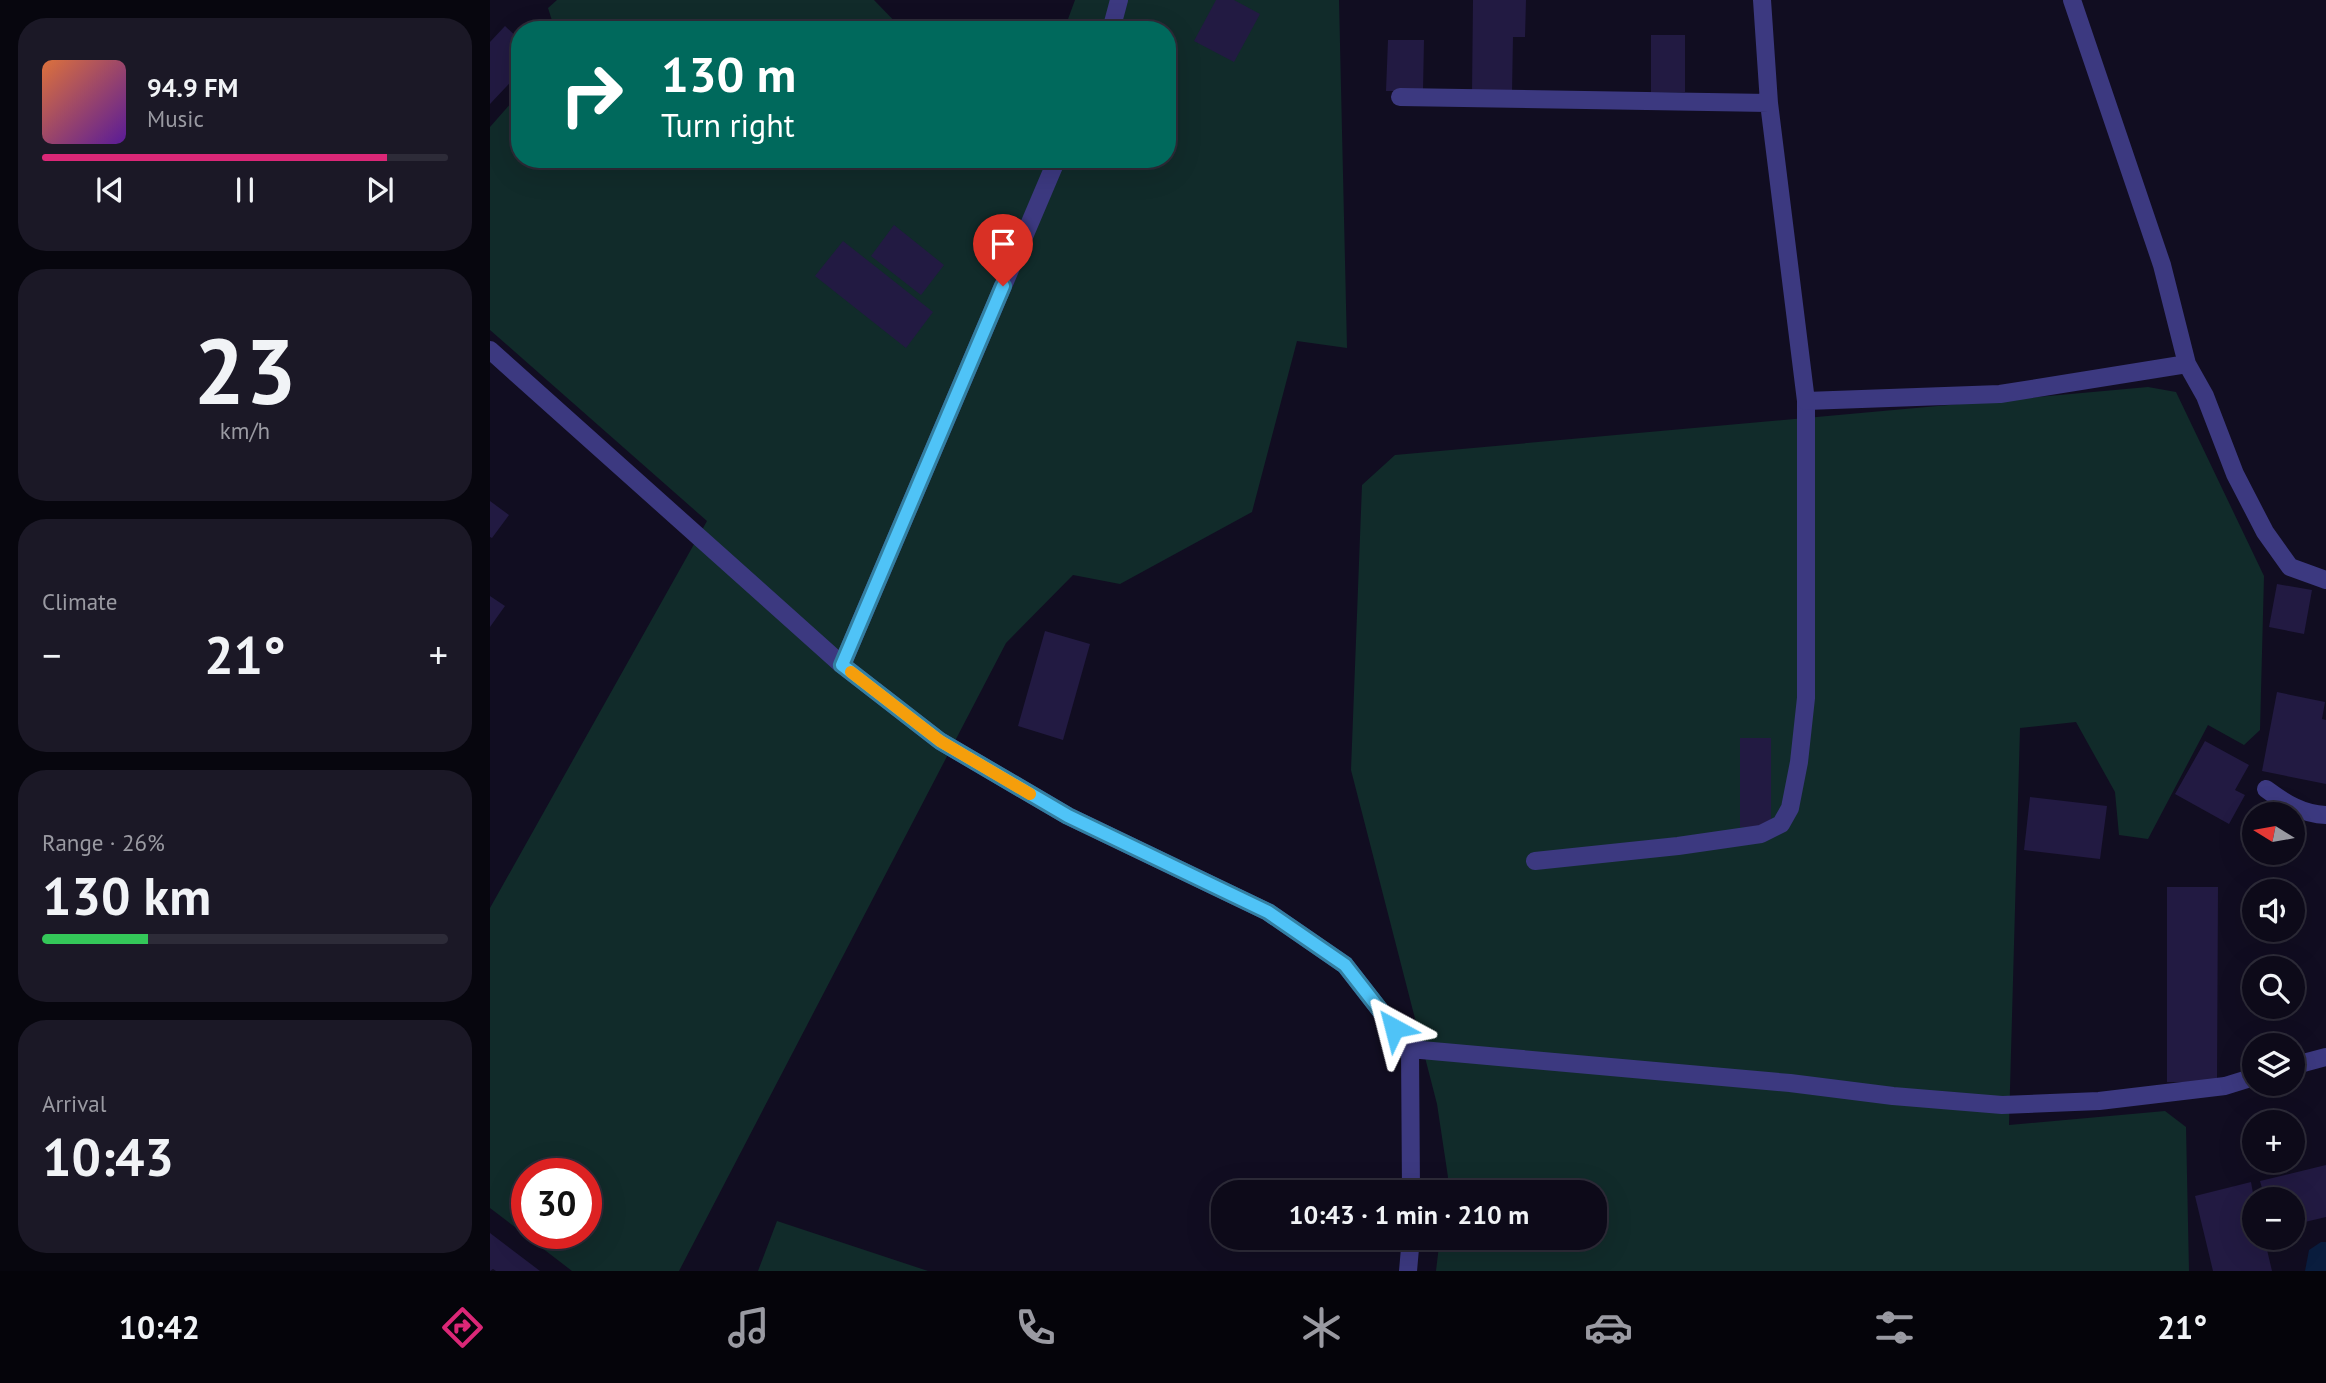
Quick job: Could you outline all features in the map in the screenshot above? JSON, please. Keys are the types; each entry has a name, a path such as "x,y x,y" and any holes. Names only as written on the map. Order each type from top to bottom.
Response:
{"street":[{"path":"1113,21 1119,0"},
{"path":"1535,861 1761,834 1781,824 1790,808 1799,762 1806,698 1806,401 1769,103 1762,0"},
{"path":"2072,0 2162,265 2187,364 2205,396 2235,474 2265,532 2290,567 2326,580"},
{"path":"1400,97 1769,103"},
{"path":"842,665 1053,168"},
{"path":"490,350 842,665 940,741 1068,816 1268,912 1345,965 1410,1049 1410,1180"},
{"path":"1806,401 2000,394 2187,364"},
{"path":"2266,789 2291,807 2326,815"},
{"path":"1410,1049 2002,1105 2099,1101 2225,1086 2242,1081"},
{"path":"2305,1063 2326,1057"},
{"path":"1408,1271 1410,1250"}],"green space":[{"path":"557,0 874,0 894,21 552,21 548,8"},
{"path":"1075,0 1339,0 1347,348 1297,341 1252,512 1120,584 1073,575 1006,643 679,1271 572,1271 543,1249 602,1249 602,1158 511,1158 511,1224 490,1208 490,908 707,521 490,330 490,127 511,103 511,168 1176,168 1176,21 1067,21"},
{"path":"2148,387 2176,392 2264,576 2260,730 2244,745 2208,725 2148,839 2119,835 2115,792 2076,722 2020,728 2009,1125 2165,1111 2186,1127 2189,1271 1436,1271 1438,1250 1607,1250 1607,1180 1448,1180 1437,1104 1351,770 1362,485 1395,455"},
{"path":"777,1221 928,1271 758,1271"}],"water":[{"path":"2321,1242 2326,1242 2326,1271 2305,1271 2309,1250"}],"building":[{"path":"1216,0 1234,0 1260,14 1234,62 1194,41"},
{"path":"1473,0 1526,0 1525,37 1513,37 1512,93 1472,93"},
{"path":"505,26 511,32 511,82 490,104 490,42"},
{"path":"1651,35 1685,35 1685,92 1651,92"},
{"path":"1388,40 1424,40 1423,91 1386,91"},
{"path":"894,225 944,265 921,295 871,256"},
{"path":"843,241 933,312 906,348 815,276"},
{"path":"490,501 509,515 492,538 490,537"},
{"path":"2277,584 2312,590 2304,634 2269,627"},
{"path":"490,596 505,606 490,627"},
{"path":"1045,631 1090,644 1063,740 1018,726"},
{"path":"2277,692 2325,702 2322,719 2326,720 2326,784 2262,771"},
{"path":"1740,738 1771,738 1771,827 1740,827"},
{"path":"2205,741 2249,765 2235,790 2245,795 2229,824 2175,794"},
{"path":"2030,797 2107,806 2100,859 2024,850"},
{"path":"2167,887 2218,887 2217,1082 2167,1082"},
{"path":"2326,1165 2326,1217 2305,1222 2305,1187 2262,1187 2260,1181 2293,1173 2305,1173 2305,1170"},
{"path":"2251,1182 2252,1187 2242,1187 2242,1250 2267,1250 2272,1271 2213,1271 2195,1196"},
{"path":"490,1233 540,1271 493,1269 490,1271"}],"slow traffic":[{"path":"851,672 940,741 1030,794"}],"route":[{"path":"1003,286 842,665 940,741 1068,816 1268,912 1345,965 1394,1028"}]}
